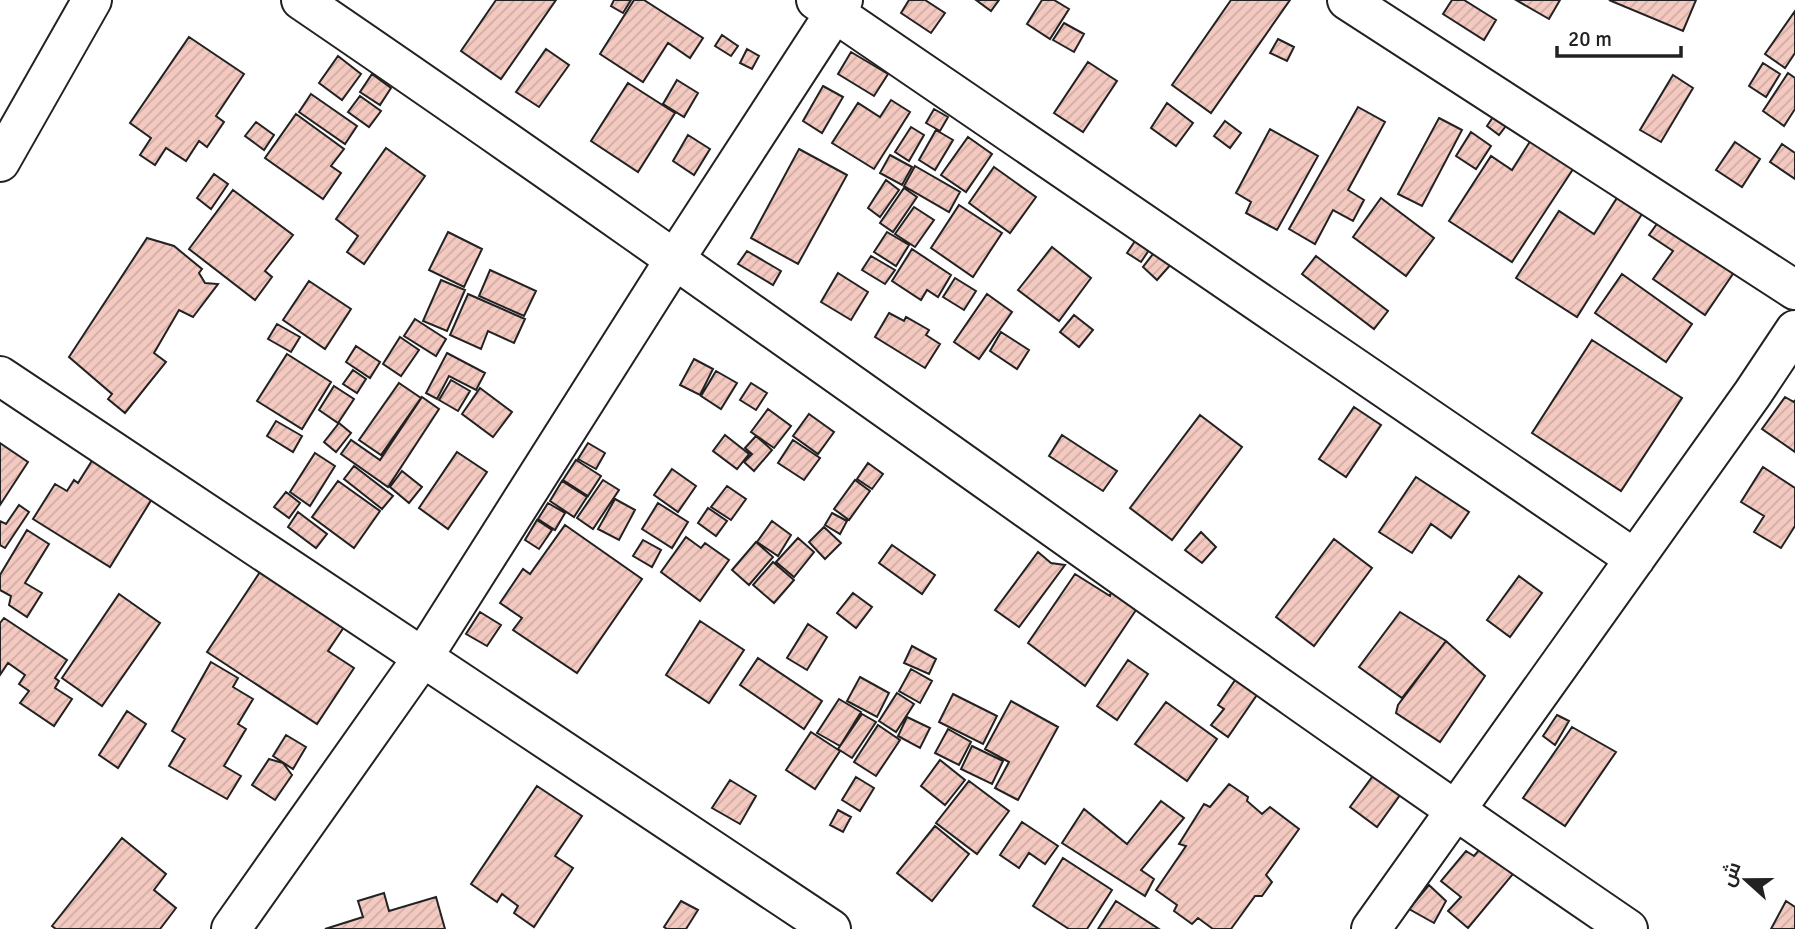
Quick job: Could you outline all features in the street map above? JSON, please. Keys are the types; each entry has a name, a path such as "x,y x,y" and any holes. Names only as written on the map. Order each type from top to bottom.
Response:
{"street":[{"path":"0,162 92,0"},
{"path":"300,0 675,259 1454,810 1628,929"},
{"path":"1347,0 1795,290"},
{"path":"232,929 423,657 675,259 831,4 1635,559"},
{"path":"1371,929 1753,393 1795,330"},
{"path":"0,376 831,929"}],"building":[{"path":"496,0 556,0 501,79 461,51"},
{"path":"614,0 631,0 623,13 611,6"},
{"path":"634,0 644,0 703,38 690,58 668,43 643,82 600,54"},
{"path":"909,0 925,0 945,13 931,33 901,13"},
{"path":"976,0 999,0 991,11"},
{"path":"1042,0 1054,0 1069,9 1050,39 1027,24"},
{"path":"1231,0 1290,0 1211,113 1172,85"},
{"path":"1452,0 1464,0 1496,20 1484,40 1443,14"},
{"path":"1516,0 1560,0 1549,19"},
{"path":"1609,0 1696,0 1683,31"},
{"path":"1795,11 1795,53 1785,68 1765,54"},
{"path":"1064,23 1084,34 1074,52 1053,40"},
{"path":"722,35 738,46 731,56 715,46"},
{"path":"189,37 244,74 216,116 224,122 207,147 199,141 186,161 166,148 155,165 140,155 151,138 130,123"},
{"path":"1278,39 1294,47 1287,61 1270,53"},
{"path":"546,49 569,65 539,107 516,92"},
{"path":"747,49 759,56 752,69 740,63"},
{"path":"851,52 888,74 874,96 838,74"},
{"path":"338,56 361,74 342,100 319,83"},
{"path":"1088,62 1117,81 1083,132 1054,113"},
{"path":"1763,63 1780,74 1766,97 1749,86"},
{"path":"1788,73 1795,78 1795,109 1784,126 1763,111"},
{"path":"372,74 391,88 380,105 360,92"},
{"path":"1673,75 1693,88 1661,142 1640,130"},
{"path":"677,80 698,93 684,117 663,104"},
{"path":"628,83 675,113 638,172 591,141"},
{"path":"823,86 843,97 822,133 803,121"},
{"path":"311,94 357,126 345,144 299,112"},
{"path":"360,96 381,111 369,127 348,112"},
{"path":"891,100 910,112 874,169 832,143 858,103 880,117"},
{"path":"1167,103 1193,123 1176,146 1151,128"},
{"path":"1358,107 1385,122 1348,190 1364,200 1353,221 1333,210 1315,244 1289,229"},
{"path":"1499,108 1512,118 1499,135 1487,126"},
{"path":"934,109 948,117 940,131 926,123"},
{"path":"296,114 344,149 331,166 341,173 323,199 265,158"},
{"path":"1439,118 1462,130 1422,206 1398,194"},
{"path":"1225,121 1241,133 1230,148 1214,136"},
{"path":"256,122 274,135 264,150 245,136"},
{"path":"911,127 924,135 909,161 895,152"},
{"path":"1270,129 1318,156 1277,230 1246,213 1251,202 1236,193"},
{"path":"936,130 953,140 935,170 919,160"},
{"path":"1471,132 1491,146 1476,169 1456,156"},
{"path":"1536,132 1579,160 1512,262 1449,221 1491,156 1512,170"},
{"path":"688,135 710,149 694,175 673,161"},
{"path":"968,137 992,154 966,192 941,175"},
{"path":"1735,142 1760,159 1742,187 1716,170"},
{"path":"1782,144 1795,153 1795,179 1770,162"},
{"path":"386,148 425,176 364,264 347,252 358,236 336,219"},
{"path":"799,149 847,175 798,264 751,238"},
{"path":"890,155 912,167 902,185 880,173"},
{"path":"915,166 960,192 949,212 904,186"},
{"path":"994,167 1036,197 1010,233 969,203"},
{"path":"214,174 228,184 211,209 197,198"},
{"path":"886,180 899,190 880,217 868,208"},
{"path":"904,188 917,197 893,232 880,223"},
{"path":"233,190 293,235 265,271 272,277 255,300 189,249"},
{"path":"1622,190 1647,206 1577,317 1516,278 1559,211 1594,234"},
{"path":"1381,198 1434,238 1406,276 1353,237"},
{"path":"959,205 1002,233 973,277 931,248"},
{"path":"914,207 934,220 915,247 895,234"},
{"path":"1664,214 1739,265 1705,315 1653,279 1673,251 1649,235"},
{"path":"448,232 482,249 464,287 429,270"},
{"path":"887,232 909,245 896,266 874,252"},
{"path":"147,238 174,246 202,269 199,273 205,283 218,284 193,317 179,310 154,353 166,362 125,413 108,399 112,394 69,357"},
{"path":"1137,238 1151,247 1141,262 1127,253"},
{"path":"1052,247 1091,278 1059,321 1018,290"},
{"path":"912,249 951,275 938,297 927,290 921,300 892,281"},
{"path":"1156,250 1172,263 1157,280 1143,267"},
{"path":"747,251 781,271 773,285 738,264"},
{"path":"871,256 895,270 885,284 862,270"},
{"path":"1316,256 1388,311 1374,329 1302,274"},
{"path":"490,270 536,291 524,316 479,296"},
{"path":"838,273 868,292 851,320 821,302"},
{"path":"1622,274 1692,324 1666,362 1595,313"},
{"path":"955,278 976,291 964,310 943,297"},
{"path":"441,280 465,290 447,331 423,321"},
{"path":"309,281 351,309 325,349 283,320"},
{"path":"468,294 525,319 514,343 488,331 481,349 450,335"},
{"path":"987,294 1012,312 979,359 954,342"},
{"path":"889,313 904,321 906,317 929,330 926,335 940,344 925,368 875,337"},
{"path":"1074,315 1093,330 1079,347 1060,332"},
{"path":"415,319 446,339 436,356 404,336"},
{"path":"277,324 300,337 291,352 268,339"},
{"path":"1001,332 1029,350 1017,369 990,351"},
{"path":"400,337 419,350 401,376 383,364"},
{"path":"1592,340 1682,398 1621,491 1532,433"},
{"path":"356,346 380,362 370,378 346,362"},
{"path":"447,353 485,373 476,390 449,376 437,399 426,393"},
{"path":"287,354 331,382 302,429 257,401"},
{"path":"694,359 713,369 700,395 680,385"},
{"path":"353,370 366,379 357,393 343,384"},
{"path":"716,371 737,383 721,409 701,396"},
{"path":"451,380 470,391 458,411 439,400"},
{"path":"399,383 421,398 381,455 359,440"},
{"path":"751,383 767,393 756,410 740,400"},
{"path":"334,386 354,399 338,423 319,410"},
{"path":"480,388 512,412 493,437 462,414"},
{"path":"422,397 439,409 388,487 341,454 351,440 380,460"},
{"path":"1785,397 1794,402 1795,400 1795,452 1762,429"},
{"path":"1354,407 1381,425 1346,477 1319,459"},
{"path":"768,409 791,426 774,448 751,432"},
{"path":"809,414 834,432 818,454 793,436"},
{"path":"1200,415 1242,447 1172,540 1130,508"},
{"path":"276,421 302,436 293,452 267,436"},
{"path":"339,423 351,433 336,452 324,442"},
{"path":"725,435 749,454 737,469 713,451"},
{"path":"1062,435 1117,471 1103,491 1049,456"},
{"path":"756,436 772,450 754,471 744,462 752,454 745,448"},
{"path":"793,440 820,458 804,480 778,463"},
{"path":"0,443 28,462 0,505"},
{"path":"588,443 605,453 596,469 578,459"},
{"path":"457,452 487,472 448,529 419,508"},
{"path":"315,453 335,466 310,506 290,492"},
{"path":"95,456 155,494 110,567 33,519 55,484 67,491 74,480 78,483"},
{"path":"576,460 601,476 588,496 563,480"},
{"path":"868,463 883,474 872,489 857,479"},
{"path":"354,466 393,496 382,509 344,479"},
{"path":"1763,467 1795,488 1795,526 1781,548 1754,532 1764,516 1741,502"},
{"path":"672,469 696,486 678,512 654,495"},
{"path":"402,471 422,487 409,503 390,487"},
{"path":"1416,477 1469,512 1451,538 1431,524 1412,553 1379,532"},
{"path":"603,480 619,490 593,529 577,518"},
{"path":"855,480 870,491 849,520 834,509"},
{"path":"338,481 380,511 354,548 312,517"},
{"path":"562,481 587,497 574,517 550,501"},
{"path":"727,486 746,499 731,520 711,507"},
{"path":"286,492 300,503 289,518 274,507"},
{"path":"615,499 635,510 619,540 598,529"},
{"path":"548,503 565,513 555,530 538,519"},
{"path":"658,503 688,522 672,548 642,529"},
{"path":"19,505 29,512 5,548 0,545 0,521 6,524"},
{"path":"708,508 727,521 716,536 698,523"},
{"path":"298,512 327,534 316,548 288,527"},
{"path":"832,513 847,521 840,534 825,525"},
{"path":"537,520 552,530 539,549 525,540"},
{"path":"772,521 791,535 778,556 757,542"},
{"path":"565,525 642,579 577,673 513,630 522,618 500,603 523,569 530,574"},
{"path":"824,527 841,543 825,559 809,542"},
{"path":"27,530 49,544 25,583 42,593 27,617 9,605 11,596 0,590 0,575"},
{"path":"1201,532 1216,547 1202,563 1185,550"},
{"path":"686,537 701,548 705,543 729,560 700,601 661,572"},
{"path":"798,538 814,552 794,577 776,562"},
{"path":"1334,539 1372,568 1314,646 1276,617"},
{"path":"643,540 661,550 652,567 633,556"},
{"path":"756,542 773,557 749,585 732,570"},
{"path":"892,545 935,575 922,594 879,563"},
{"path":"1038,552 1051,563 1065,565 1019,627 995,610"},
{"path":"773,562 794,580 774,603 753,585"},
{"path":"260,572 344,627 328,651 354,668 317,724 207,652"},
{"path":"1075,574 1110,596 1112,589 1136,610 1085,686 1028,643"},
{"path":"1519,576 1542,593 1510,637 1487,620"},
{"path":"853,593 872,607 856,628 837,613"},
{"path":"119,594 160,623 102,706 62,678"},
{"path":"480,612 501,625 487,646 466,634"},
{"path":"1400,612 1446,641 1402,698 1359,667"},
{"path":"4,618 67,660 55,678 59,681 55,688 72,699 54,726 20,703 29,691 19,684 25,675 8,663 0,675 0,623"},
{"path":"700,621 744,650 709,703 666,675"},
{"path":"808,624 827,637 807,670 787,658"},
{"path":"1446,641 1485,676 1440,742 1396,713 1398,705"},
{"path":"912,646 936,659 929,674 904,663"},
{"path":"758,658 822,701 804,729 740,685"},
{"path":"1128,660 1148,674 1117,720 1097,706"},
{"path":"211,662 238,678 233,687 253,699 238,724 246,729 224,766 241,776 227,799 169,766 185,739 172,731"},
{"path":"911,669 932,681 920,703 899,691"},
{"path":"1240,673 1261,689 1228,737 1211,725 1224,709 1218,705"},
{"path":"860,677 889,693 877,717 847,701"},
{"path":"897,693 914,704 896,732 879,721"},
{"path":"953,694 997,716 983,744 939,722"},
{"path":"839,699 861,712 840,746 817,733"},
{"path":"1011,701 1058,727 1018,800 995,788 1009,762 985,749"},
{"path":"1166,702 1217,739 1187,781 1135,744"},
{"path":"127,711 146,724 118,768 99,755"},
{"path":"862,714 876,722 852,758 838,749"},
{"path":"1557,715 1569,721 1555,745 1543,736"},
{"path":"907,717 930,728 920,748 898,736"},
{"path":"878,725 900,740 876,776 854,762"},
{"path":"1572,727 1616,752 1565,826 1523,798"},
{"path":"948,729 971,742 959,765 935,753"},
{"path":"811,732 840,751 815,789 786,770"},
{"path":"286,735 306,747 293,769 273,756"},
{"path":"972,746 1003,761 992,784 961,769"},
{"path":"269,759 283,763 292,775 275,800 252,785"},
{"path":"940,760 965,780 945,805 921,786"},
{"path":"1381,765 1408,784 1377,827 1350,807"},
{"path":"856,777 874,788 860,811 842,800"},
{"path":"730,780 756,796 740,824 712,808"},
{"path":"969,781 1009,811 977,854 936,823"},
{"path":"1229,784 1248,797 1247,801 1262,814 1270,807 1299,829 1266,875 1272,882 1262,896 1255,896 1231,929 1213,929 1198,918 1192,924 1174,911 1177,905 1156,890 1186,846 1179,844 1204,804 1210,807"},
{"path":"537,786 582,816 555,856 573,868 534,927 514,913 518,906 502,894 497,902 471,884"},
{"path":"1161,801 1184,818 1141,870 1154,879 1145,896 1062,843 1084,809 1127,844"},
{"path":"838,810 851,817 843,832 830,825"},
{"path":"1022,822 1058,846 1045,864 1029,853 1019,868 1000,855"},
{"path":"935,826 969,854 932,901 897,873"},
{"path":"122,838 166,874 154,890 176,908 160,929 56,929 52,926"},
{"path":"1481,848 1513,874 1468,928 1448,911 1461,897 1441,881 1466,851 1474,856"},
{"path":"1063,858 1112,890 1087,929 1069,929 1033,906"},
{"path":"1429,885 1446,901 1434,923 1409,909"},
{"path":"384,893 389,911 436,897 445,929 325,929 363,917 358,901"},
{"path":"681,901 698,910 686,929 667,929 664,927"},
{"path":"1116,901 1159,929 1098,929"},
{"path":"1786,901 1795,907 1795,929 1771,929"}]}
